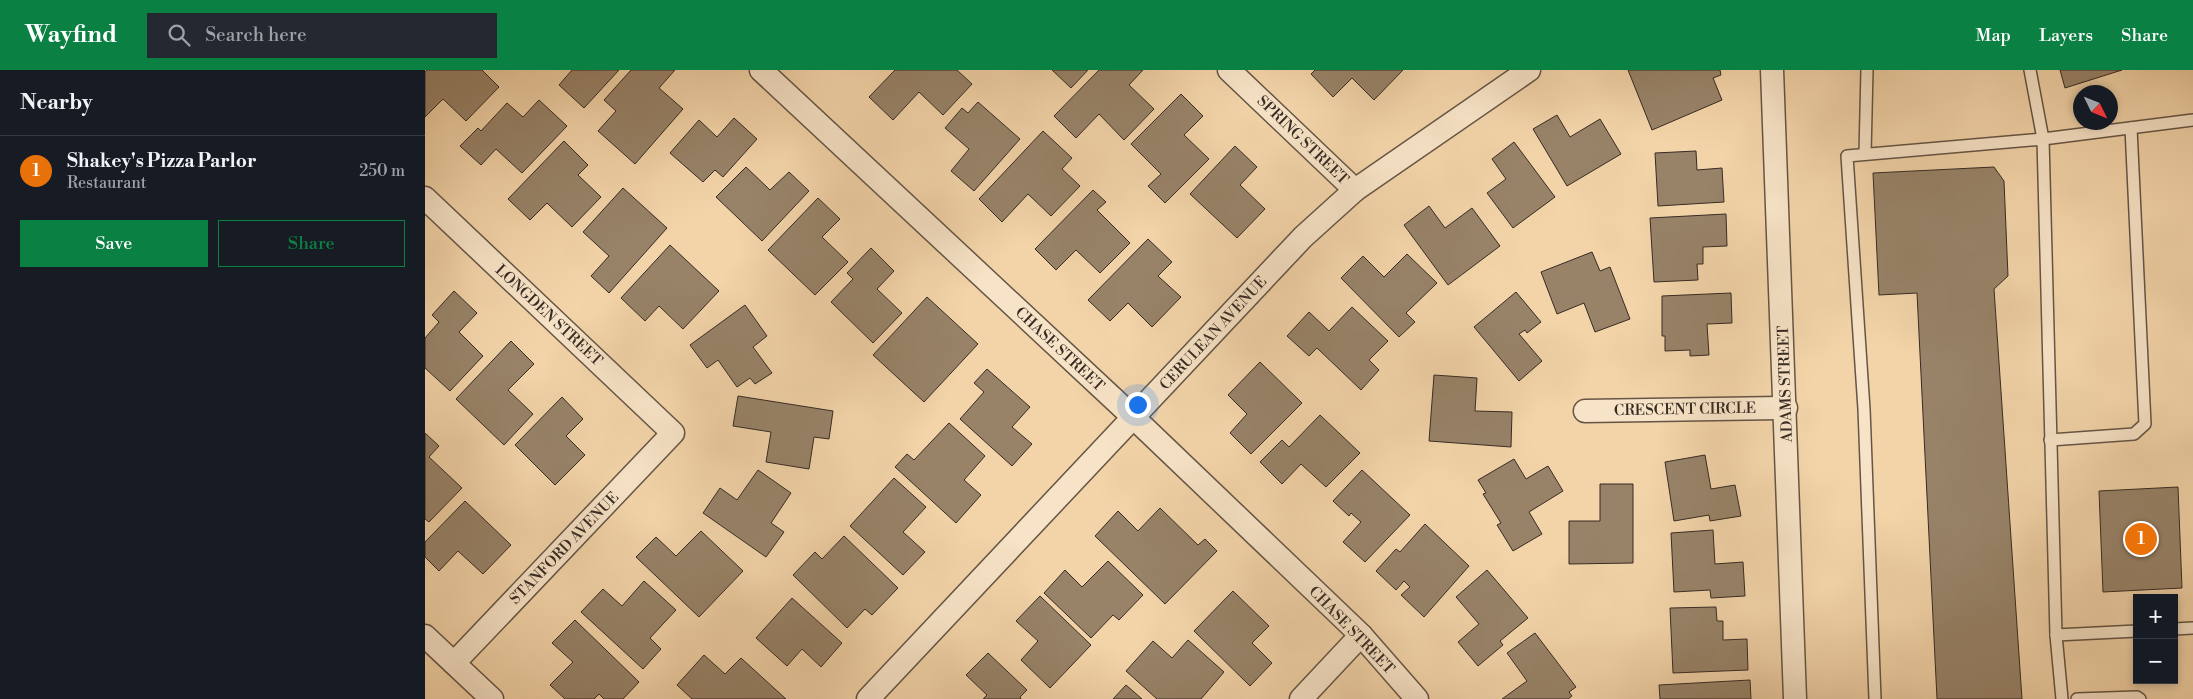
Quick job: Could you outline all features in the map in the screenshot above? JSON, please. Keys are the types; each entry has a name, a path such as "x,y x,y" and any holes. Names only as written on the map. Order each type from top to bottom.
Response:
{"street":[{"name":"CHASE STREET","path":"761,70 1133,417 1361,635 1417,699"},
{"name":"SPRING STREET","path":"1229,70 1355,190"},
{"name":"CERULEAN AVENUE","path":"869,699 1303,237 1355,190 1529,70"},
{"name":"ADAMS STREET","path":"1772,70 1786,408 1795,699"},
{"name":"LONGDEN STREET","path":"425,198 673,433"},
{"name":"CRESCENT CIRCLE","path":"1585,411 1786,408"},
{"name":"STANFORD AVENUE","path":"454,663 673,433"},
{"path":"1301,699 1361,635"},
{"path":"425,636 492,699"}],"lane":[{"path":"1865,154 1867,70"},
{"path":"2030,70 2043,139 2056,634 2062,699"},
{"path":"1875,699 1864,409 1847,156 2043,139 2193,120"},
{"path":"2050,440 2134,434 2145,424 2131,128"},
{"path":"2178,629 2193,628"},
{"path":"2056,634 2133,631"},
{"path":"2077,699 2137,697 2140,699"}],"building":[{"path":"427,70 482,70 499,87 466,121 443,99 425,117 425,72"},
{"path":"572,70 619,70 584,108 559,85"},
{"path":"631,70 675,70 659,88 683,109 635,164 598,131 616,111 604,100"},
{"path":"895,70 957,70 972,84 943,115 919,92 893,120 869,97"},
{"path":"1052,70 1088,70 1071,88"},
{"path":"1099,70 1143,70 1129,85 1154,109 1124,140 1099,114 1076,138 1054,116"},
{"path":"1315,70 1403,70 1374,100 1352,78 1333,97 1311,74"},
{"path":"1628,70 1720,70 1721,75 1713,78 1722,100 1652,130"},
{"path":"2060,70 2122,70 2073,85 2065,88"},
{"path":"1181,94 1203,116 1184,135 1209,159 1165,203 1148,186 1161,174 1131,144"},
{"path":"539,100 567,126 522,173 496,149 481,165 460,146 478,128 481,131 507,103 523,117"},
{"path":"978,102 1020,139 974,191 951,171 969,149 945,128 962,108 968,113"},
{"path":"1557,115 1570,137 1600,119 1621,154 1567,186 1533,129"},
{"path":"734,118 757,139 723,177 715,170 703,182 670,153 699,120 717,137"},
{"path":"1043,131 1072,158 1062,169 1080,186 1051,216 1028,194 1002,222 979,199"},
{"path":"564,141 588,165 578,175 601,197 572,227 547,203 530,220 508,199"},
{"path":"1514,142 1555,197 1513,228 1487,193 1506,179 1492,159"},
{"path":"1235,146 1257,167 1240,185 1265,209 1237,238 1190,194"},
{"path":"1696,151 1697,170 1722,168 1724,202 1658,206 1655,153"},
{"path":"746,167 770,190 789,172 809,191 762,241 716,197"},
{"path":"1994,167 2004,181 2008,276 1994,289 2022,699 1937,699 1917,293 1879,295 1873,173"},
{"path":"623,188 667,228 609,293 591,276 609,256 583,232"},
{"path":"1093,190 1106,202 1097,210 1130,243 1100,273 1076,250 1056,270 1035,249"},
{"path":"818,198 840,219 822,237 848,262 815,295 768,250"},
{"path":"1429,206 1445,228 1472,208 1500,246 1448,285 1404,225"},
{"path":"1726,214 1727,246 1703,247 1703,264 1697,264 1698,280 1654,282 1650,218"},
{"path":"1148,239 1172,262 1158,276 1181,297 1152,327 1128,303 1110,321 1088,300"},
{"path":"670,245 719,291 683,329 659,306 645,321 621,298"},
{"path":"871,248 894,271 877,289 902,313 873,343 831,302 853,279 847,273"},
{"path":"1592,252 1600,271 1610,267 1630,319 1595,332 1584,303 1557,314 1541,272"},
{"path":"1407,254 1437,283 1406,313 1415,322 1399,337 1341,278 1363,256 1384,277"},
{"path":"454,291 477,313 459,332 483,356 450,391 425,368 425,338 439,322 432,315"},
{"path":"1516,292 1541,322 1527,333 1525,330 1519,334 1542,361 1519,381 1474,327"},
{"path":"1731,293 1732,323 1707,324 1709,355 1690,356 1690,350 1665,351 1665,336 1662,336 1662,296"},
{"path":"927,297 978,344 924,402 873,355"},
{"path":"745,305 767,336 753,347 772,373 755,384 750,378 737,387 718,360 707,368 690,345"},
{"path":"1352,307 1388,341 1369,360 1379,370 1361,390 1317,348 1309,356 1287,336 1309,312 1329,331"},
{"path":"511,341 534,364 508,390 533,414 504,445 456,399"},
{"path":"1260,362 1302,403 1251,454 1230,433 1247,414 1228,395"},
{"path":"987,369 1030,407 1012,427 1032,444 1012,466 960,419 984,392 974,383"},
{"path":"1434,375 1477,378 1475,411 1512,412 1511,447 1429,441"},
{"path":"738,396 833,411 829,439 814,437 809,469 766,462 771,432 733,426"},
{"path":"562,397 583,419 566,436 585,455 555,485 515,445"},
{"path":"1320,415 1360,453 1326,487 1301,464 1282,484 1260,462 1282,440 1289,447"},
{"path":"949,423 985,456 964,480 981,495 956,523 895,467 907,454 914,460"},
{"path":"425,433 439,446 429,457 462,488 429,522 425,519"},
{"path":"1705,455 1711,489 1735,485 1741,516 1710,521 1709,515 1674,521 1665,462"},
{"path":"1514,459 1526,479 1548,466 1563,491 1529,512 1542,534 1513,551 1497,525 1501,523 1483,494 1486,493 1478,480"},
{"path":"758,470 791,493 771,523 784,532 766,557 703,513 720,488 737,500"},
{"path":"1362,470 1410,515 1365,562 1343,542 1361,522 1351,513 1349,516 1333,501"},
{"path":"894,478 926,507 903,532 925,552 903,575 850,526"},
{"path":"1600,484 1633,484 1633,563 1569,564 1569,521 1600,521"},
{"path":"2178,487 2182,588 2103,592 2099,491"},
{"path":"465,501 511,545 483,574 458,551 439,571 425,557 425,542"},
{"path":"1160,508 1198,545 1205,539 1217,551 1165,604 1095,536 1118,511 1138,531"},
{"path":"1425,524 1469,566 1424,617 1401,595 1410,587 1404,581 1396,590 1376,571 1396,549 1400,552"},
{"path":"1713,530 1715,564 1743,562 1745,596 1711,598 1710,590 1674,592 1671,533"},
{"path":"701,531 743,571 699,617 636,557 656,537 676,556"},
{"path":"844,536 898,588 872,615 865,609 847,628 793,575 815,552 822,559"},
{"path":"1108,561 1143,595 1119,620 1113,615 1091,638 1044,593 1065,570 1082,587"},
{"path":"1487,570 1528,618 1500,641 1503,645 1478,666 1458,642 1479,624 1456,597"},
{"path":"644,581 676,610 650,638 661,649 643,669 581,612 603,589 622,606"},
{"path":"1233,591 1269,626 1252,643 1272,663 1250,686 1194,631"},
{"path":"1040,596 1091,645 1050,688 1021,660 1038,641 1016,621"},
{"path":"792,598 842,643 821,667 802,649 787,666 756,638"},
{"path":"1716,607 1717,621 1723,621 1723,640 1747,639 1748,670 1673,673 1670,608"},
{"path":"575,620 639,682 623,699 604,699 599,694 594,699 565,699 550,685 573,662 552,643"},
{"path":"1535,633 1576,687 1569,692 1572,696 1568,699 1502,699 1527,681 1507,653"},
{"path":"1188,640 1224,672 1201,699 1157,699 1126,671 1153,641 1172,658"},
{"path":"988,653 1027,690 1020,697 1021,699 983,699 987,695 966,675"},
{"path":"704,655 725,674 741,658 786,699 692,699 677,685"},
{"path":"1750,680 1751,699 1660,699 1659,685"},
{"path":"1126,685 1142,699 1113,699"}],"place":[{"name":"Shakey's Pizza Parlor","path":"2141,539"}]}
